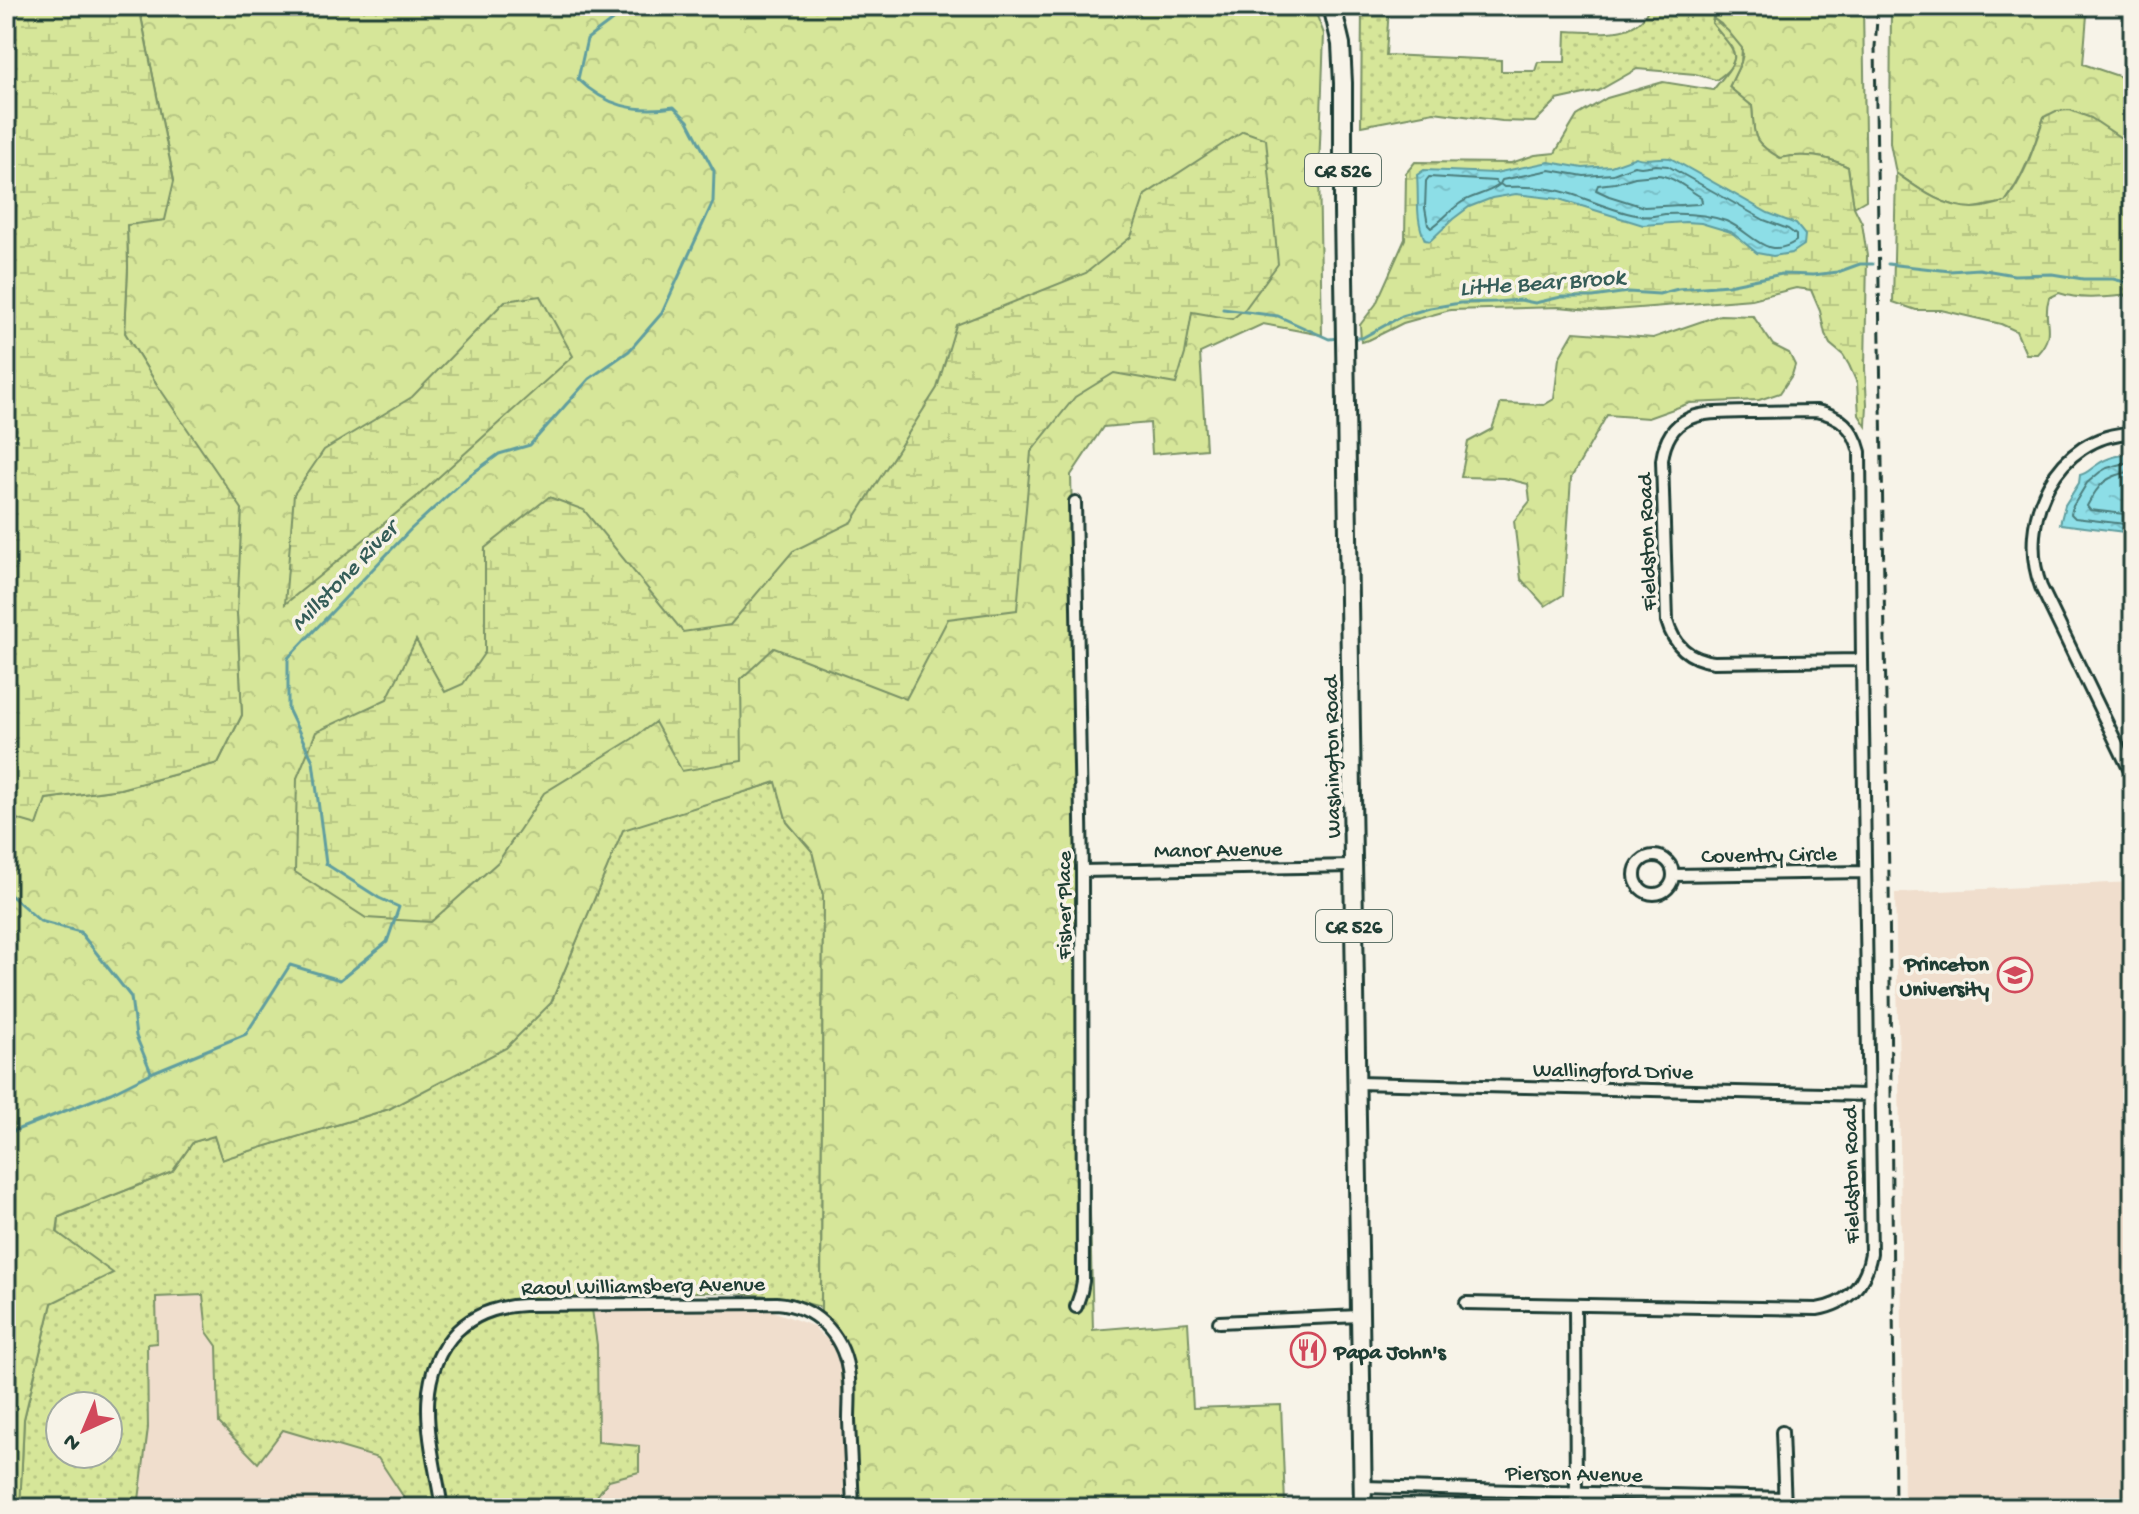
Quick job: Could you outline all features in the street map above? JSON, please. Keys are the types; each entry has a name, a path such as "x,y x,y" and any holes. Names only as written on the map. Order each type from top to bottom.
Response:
{"main road":[{"name":"Washington Road","path":"1332,6 1341,44 1343,83 1363,1508"}],"street":[{"name":"Fieldston Road","path":"1466,1303 1817,1309 1849,1296 1864,1278 1871,1253 1860,452 1852,431 1837,418 1816,411 1704,413 1683,421 1668,438 1662,460 1667,621 1676,643 1694,657 1714,662 1862,660"},
{"path":"2133,433 2109,436 2082,448 2059,471 2041,501 2033,547 2041,587 2133,777"},
{"name":"Fisher Place","path":"1075,502 1082,871 1083,1281 1076,1307"},
{"name":"Manor Avenue","path":"1082,871 1353,866"},
{"name":"Coventry Circle","path":"1673,875 1865,872"},
{"name":"Wallingford Drive","path":"1356,1083 1868,1095"},
{"name":"Raoul Williamsberg Avenue","path":"442,1508 428,1412 429,1385 440,1354 456,1333 474,1318 515,1305 777,1303 812,1313 832,1332 843,1352 849,1380 853,1508"},
{"path":"1575,1305 1576,1508"},
{"path":"1219,1322 1360,1316"},
{"path":"1782,1432 1785,1503"},
{"name":"Pierson Avenue","path":"1363,1487 1576,1492 1785,1503"}],"shaded area":[{"path":"2133,882 2133,1508 1904,1508 1895,893"},
{"path":"193,1142 455,1313 762,1307 813,1326 824,1337 839,1341 850,1508 20,1508 52,1303"}],"green space":[{"path":"6,6 139,6 174,181 165,220 127,225 125,333 242,509 237,614 242,715 218,763 120,789 46,799 37,825 6,816"},
{"path":"139,6 1313,6 1324,34 1319,170 1322,335 1263,324 1200,353 1206,449 1152,454 1150,423 1103,427 1071,475 1093,1330 1188,1322 1193,1408 1281,1405 1285,1504 1230,1508 850,1508 839,1341 821,1315 823,895 812,851 787,822 776,782 623,830 551,1003 506,1048 389,1109 222,1160 214,1136 193,1142 172,1172 59,1217 57,1232 113,1273 52,1303 24,1419 20,1508 6,1508 6,816 37,824 45,799 120,789 218,763 242,715 237,614 156,383 125,333 127,225 174,181"},
{"path":"1362,6 1389,6 1386,55 1501,60 1501,71 1535,71 1538,62 1565,62 1566,31 1614,32 1626,29 1644,17 1649,6 1715,6 1712,23 1730,45 1734,58 1732,65 1716,80 1695,74 1637,69 1598,91 1557,100 1535,122 1434,112 1361,126"},
{"path":"1715,6 1863,6 1866,200 1854,207 1848,167 1815,156 1780,158 1759,143 1752,106 1729,87 1743,54 1714,19"},
{"path":"1891,6 2082,6 2087,15 2083,64 2133,81 2133,146 2116,135 2044,117 2023,172 2005,202 1977,208 1962,207 1923,191 1896,173 1890,143"},
{"path":"1714,19 1742,48 1741,62 1729,87 1752,106 1759,143 1780,158 1815,156 1848,167 1854,207 1862,223 1867,256 1866,426 1859,415 1857,383 1843,355 1830,344 1825,334 1811,290 1796,288 1752,299 1601,311 1559,307 1450,310 1403,323 1361,342 1360,325 1376,304 1405,239 1406,173 1415,162 1511,163 1535,155 1555,153 1577,116 1607,98 1663,82 1713,90 1730,68 1734,55 1728,42 1712,23"},
{"path":"2070,110 2091,118 2133,146 2133,295 2086,298 2059,293 2049,298 2047,339 2037,354 2026,354 2016,331 2001,324 1941,310 1916,310 1893,302 1896,173 1952,205 1977,208 2005,202 2023,172 2044,117 2056,111"},
{"path":"1243,131 1266,139 1278,264 1245,309 1232,319 1192,312 1176,384 1114,373 1075,397 1031,452 1017,610 948,619 906,699 774,648 741,679 742,761 682,771 655,722 544,793 498,862 431,922 366,918 295,872 297,778 316,732 387,699 416,640 445,692 463,684 485,652 485,548 549,497 584,510 683,632 730,625 793,551 852,522 937,388 956,325 1086,273 1131,237 1145,195"},
{"path":"540,296 573,356 420,494 285,604 294,494 324,450 412,397 505,301"},
{"path":"1720,315 1753,316 1773,345 1789,353 1795,365 1792,375 1780,393 1759,400 1690,403 1648,418 1607,415 1571,478 1563,595 1545,606 1521,579 1514,521 1530,501 1528,484 1504,478 1461,477 1468,442 1492,429 1501,403 1544,405 1554,399 1559,358 1574,332 1653,338"},
{"path":"777,782 787,822 812,851 823,895 821,1307 793,1300 735,1293 590,1295 597,1345 598,1442 639,1446 639,1472 609,1480 588,1508 411,1508 378,1458 283,1430 258,1463 219,1423 217,1346 207,1332 203,1295 156,1297 157,1343 147,1344 148,1428 138,1508 20,1508 24,1419 52,1303 59,1217 172,1172 193,1142 214,1136 222,1159 389,1109 551,1003 623,829"}],"water":[{"path":"1636,157 1670,158 1768,213 1796,224 1805,235 1804,245 1792,253 1773,256 1757,253 1731,232 1701,223 1643,225 1559,199 1516,194 1492,198 1469,207 1430,241 1425,240 1422,232 1417,175 1424,170 1495,173 1549,162 1583,168 1611,166"},
{"path":"2133,453 2133,533 2060,524 2065,505 2079,483 2080,475 2106,460"}],"waterway":[{"name":"Millstone River","path":"6,1134 111,1093 246,1034 290,965 340,980 387,942 399,907 326,864 313,761 288,709 288,658 410,530 470,475 499,454 530,445 589,379 629,351 662,313 713,202 714,171 688,121 674,107 646,109 622,105 599,96 578,79 587,39 619,15 616,6"},
{"name":"Little Bear Brook","path":"1350,338 1362,338 1402,316 1460,303 1520,300 1535,303 1561,297 1628,292 1659,294 1782,274 1838,272 1860,264 1873,264"},
{"name":"Little Bear Brook","path":"1888,264 1950,271 1979,269 2014,275 2052,274 2083,279 2113,279 2133,284"},
{"name":"Little Bear Brook","path":"1223,309 1278,316 1329,339 1339,338"},
{"path":"6,891 40,921 80,932 131,997 136,1036 151,1072"}],"railway":[{"path":"1878,6 1875,47 1889,879 1895,1508"}],"place":[{"name":"Princeton University","path":"2015,975"},
{"name":"Papa John's","path":"1308,1350"}]}
